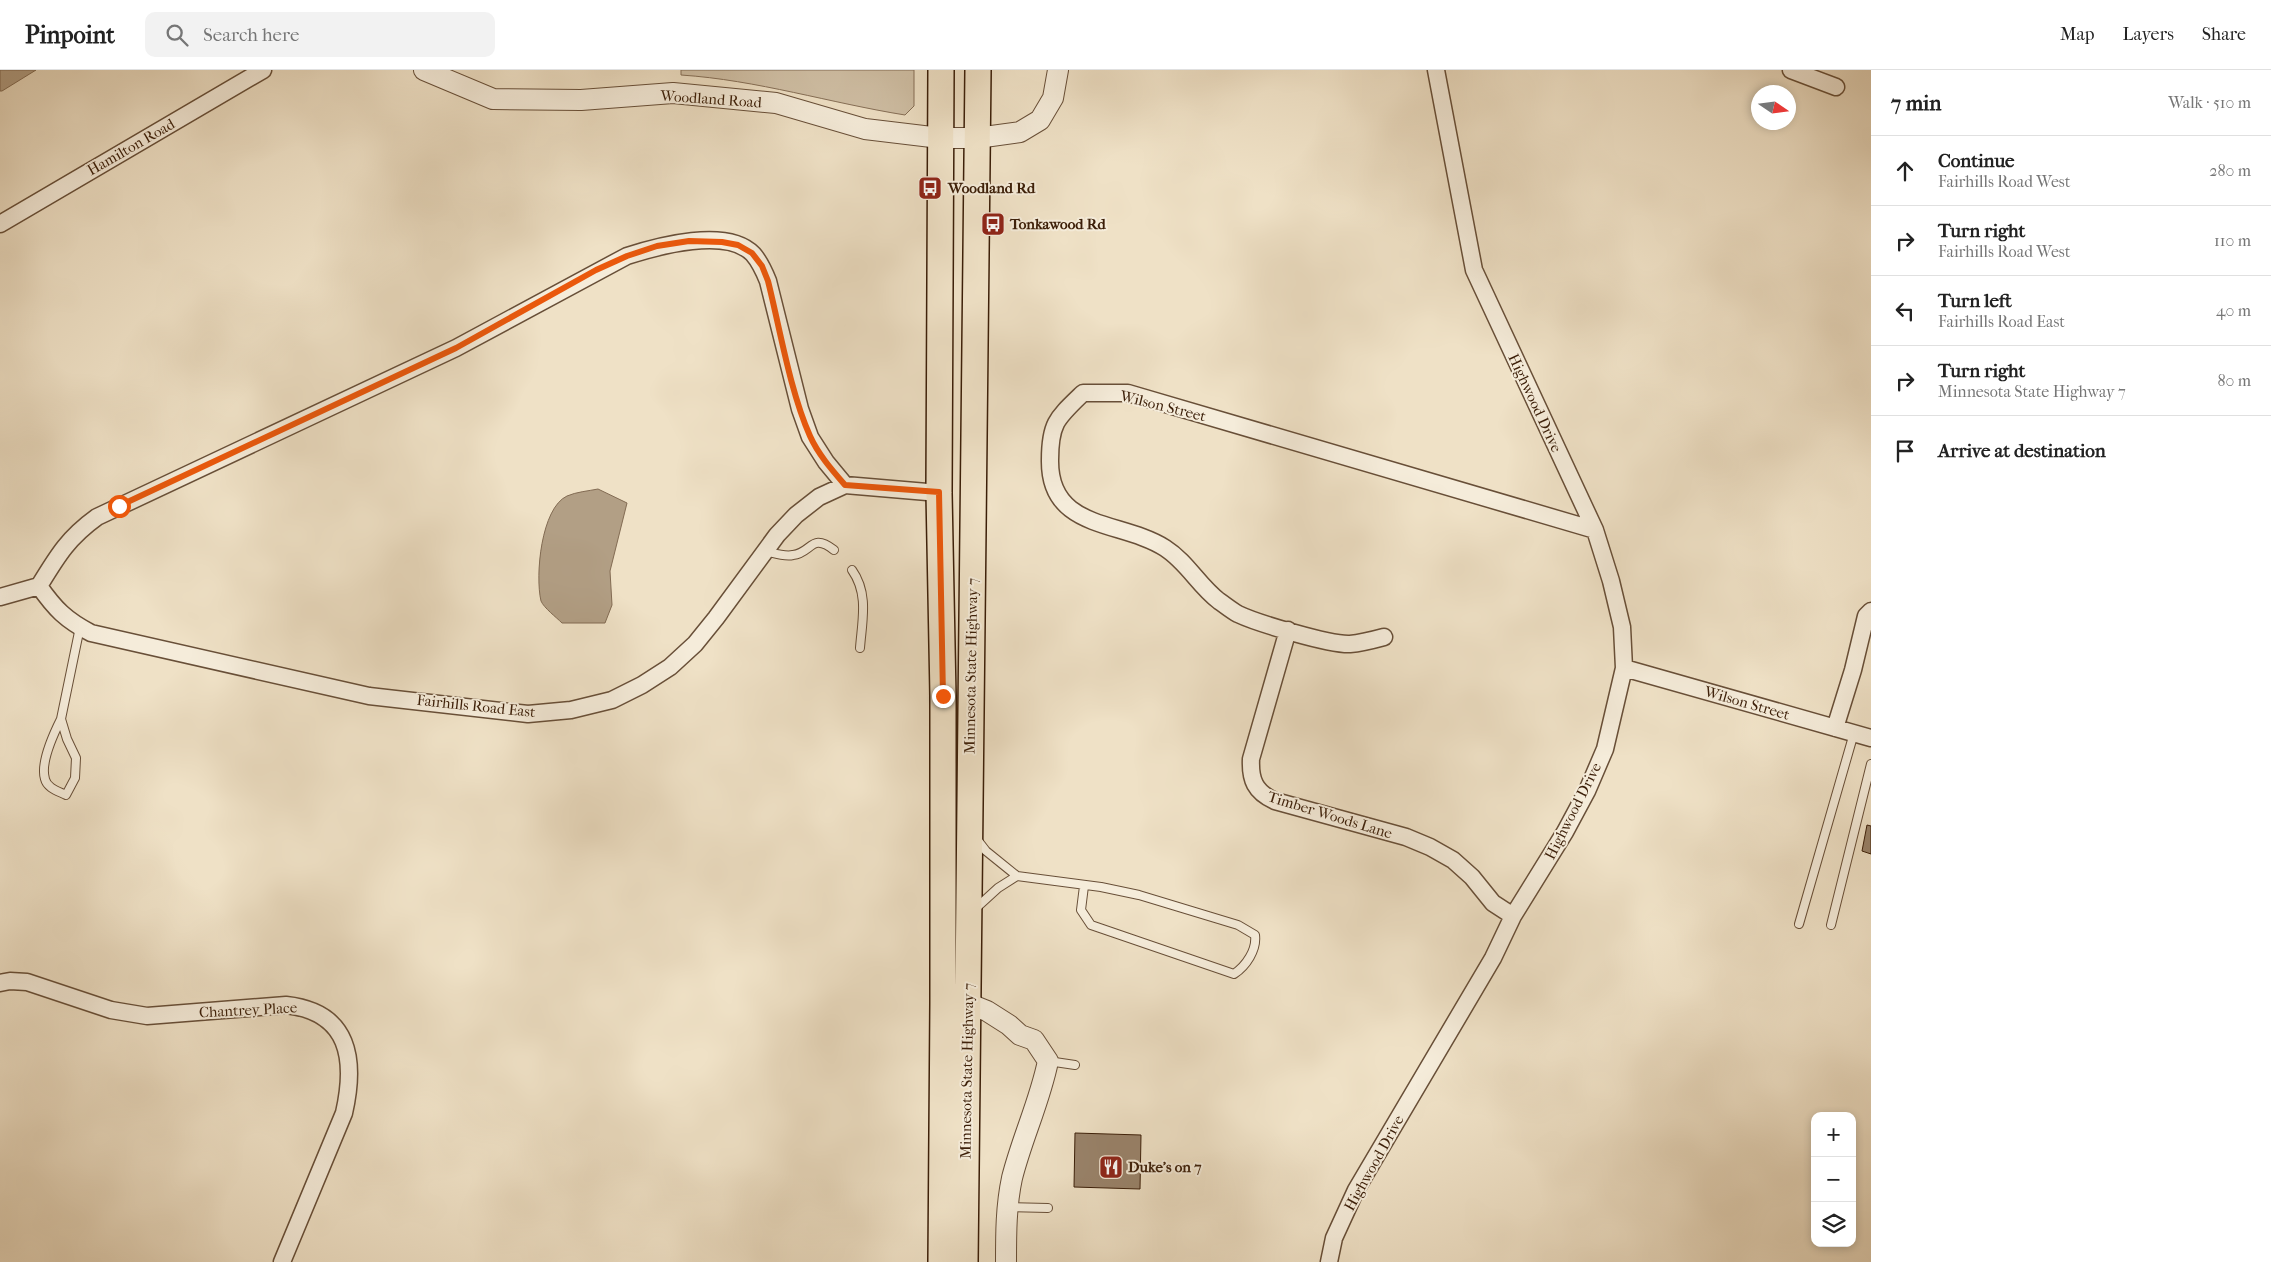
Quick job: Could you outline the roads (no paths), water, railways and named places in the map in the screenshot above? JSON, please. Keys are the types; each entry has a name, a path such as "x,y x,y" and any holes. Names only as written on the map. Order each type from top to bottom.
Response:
{"main road":[{"name":"Minnesota State Highway 7","path":"941,70 939,492 943,696 941,1262"},
{"name":"Minnesota State Highway 7","path":"965,1262 978,70"}],"street":[{"name":"Hamilton Road","path":"0,224 263,70"},
{"name":"Woodland Road","path":"424,70 493,99 581,100 673,93 776,103 865,129 940,138 978,138 1004,136 1020,132 1040,120 1053,98 1058,83 1058,70"},
{"name":"Highwood Drive","path":"1328,1262 1334,1238 1356,1190 1493,958 1513,916 1566,832 1587,791 1605,749 1624,668 1622,627 1611,580 1595,530 1474,270 1436,70"},
{"path":"1791,70 1836,87"},
{"path":"0,598 39,586 62,548 78,530 97,517 456,348 596,270 627,256 657,246 689,241 722,242 738,245 752,253 762,266 768,281 800,409 808,430 826,462 845,485"},
{"name":"Wilson Street","path":"1384,637 1349,644 1288,630 1238,614 1217,600 1184,563 1165,548 1143,537 1096,523 1073,512 1054,489 1050,476 1050,436 1061,414 1083,392 1128,393 1595,530"},
{"name":"Fairhills Road East","path":"39,586 52,606 70,622 91,633 369,696 528,714 571,710 612,700 642,685 670,667 695,644 765,551 796,515 819,497 845,485 939,492"},
{"path":"1835,728 1853,670 1866,616 1871,611"},
{"name":"Timber Woods Lane","path":"1288,630 1251,759 1250,772 1254,785 1262,795 1275,801 1406,837 1430,847 1452,860 1472,877 1493,903 1513,916"},
{"name":"Wilson Street","path":"1624,668 1871,738"},
{"name":"Chantrey Place","path":"0,983 10,981 27,982 111,1010 147,1016 286,1005 305,1007 321,1014 336,1029 346,1047 349,1068 346,1106 282,1262"},
{"path":"968,1003 987,1011 1009,1025 1020,1035 1034,1040 1048,1061 1044,1082 1012,1178 1006,1222 1006,1262"}],"lane":[{"path":"765,551 793,556 816,542 822,542 834,550"},
{"path":"852,570 858,579 863,593 860,648"},
{"path":"61,719 76,758 75,778 66,795 51,788 44,779 52,735 61,719 80,627"},
{"path":"1800,924 1854,733"},
{"path":"1831,925 1871,764"},
{"path":"969,828 986,851 1017,876 1101,887 1139,895 1238,925 1255,935 1251,954 1241,969 1234,974 1091,925 1080,910 1084,886"},
{"path":"968,916 998,888 1017,876"},
{"path":"1048,1061 1075,1065"},
{"path":"1008,1207 1048,1208"}],"place":[{"name":"Woodland Rd","path":"930,188"},
{"name":"Tonkawood Rd","path":"993,224"},
{"name":"Duke's on 7","path":"1111,1167"}]}
